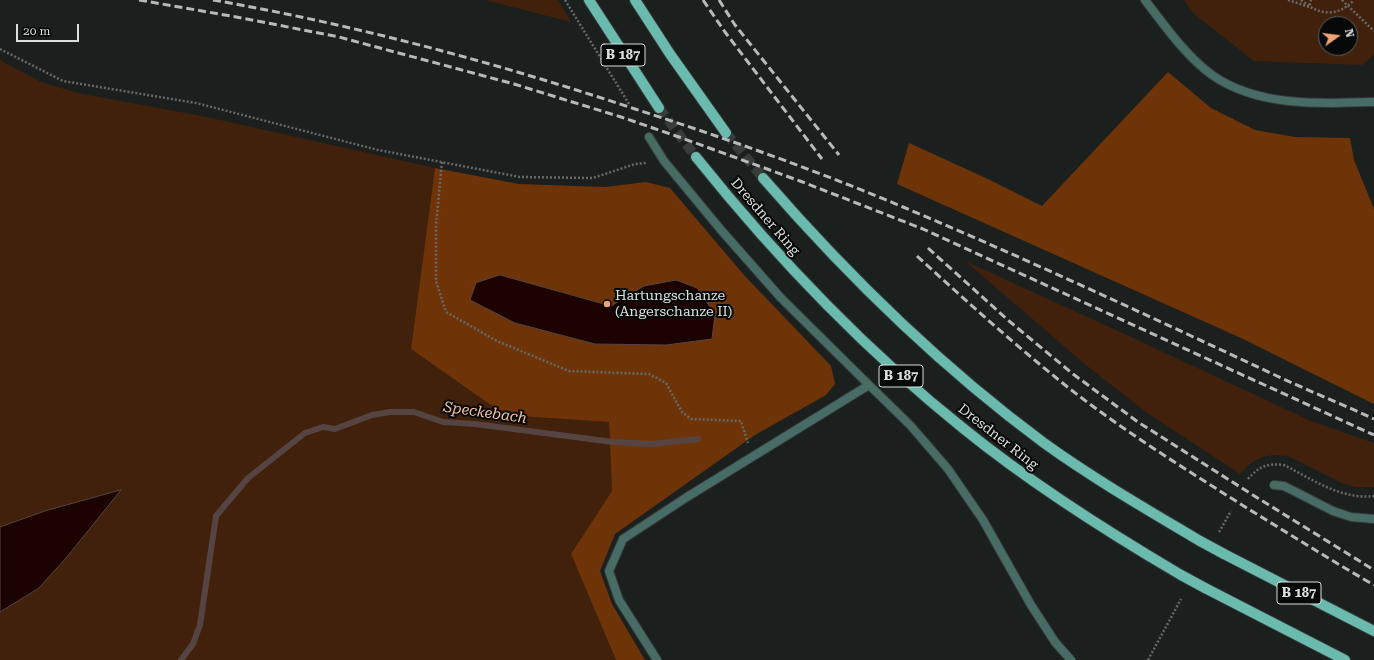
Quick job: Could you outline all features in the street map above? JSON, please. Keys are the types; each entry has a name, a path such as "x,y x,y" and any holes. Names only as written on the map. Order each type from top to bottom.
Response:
{"main road":[{"name":"B 187","path":"589,0 659,108"},
{"name":"B 187","path":"635,0 670,54 726,133"},
{"name":"Dresdner Ring","path":"696,157 730,200 789,266 865,343 964,429 1070,507 1181,575 1345,660"},
{"name":"Dresdner Ring","path":"763,178 822,245 860,284 916,337 955,372 1044,443 1084,470 1200,541 1374,631"}],"street":[{"path":"1145,0 1190,55 1211,74 1229,85 1248,93 1291,101 1330,103 1374,102"},
{"path":"650,137 664,161 721,230 781,298 910,425 948,469 983,520 1031,605 1055,642 1071,660"},
{"path":"657,660 618,600 609,571 623,539 687,497 869,385"},
{"path":"1274,485 1284,486 1333,511 1351,517 1374,520"}],"path":[{"path":"565,0 629,104"},
{"path":"1288,0 1325,13 1334,12 1348,6 1354,0"},
{"path":"1301,0 1309,7"},
{"path":"1309,7 1312,0"},
{"path":"1342,0 1374,31"},
{"path":"0,49 62,81 196,103 378,150 520,177 593,178 635,164 664,161"},
{"path":"442,162 436,225 436,281 446,312 497,342 569,371 649,374 666,383 682,412 691,419 741,421 752,457"},
{"path":"1248,479 1255,471 1265,466 1275,464 1284,465 1338,492 1353,496 1374,496"},
{"path":"1220,532 1231,511"},
{"path":"1148,660 1182,599"}],"shaded area":[{"path":"484,0 558,0 571,22 489,1"},
{"path":"1184,0 1374,0 1374,55 1362,65 1254,61 1194,14"},
{"path":"0,60 41,82 78,93 207,117 435,168 411,349 505,415 609,422 612,491 571,554 616,660 0,660 0,612 39,588 66,558 120,490 45,511 0,527"},
{"path":"1168,72 1211,108 1255,130 1295,137 1350,138 1354,160 1374,209 1374,404 1241,338 897,184 909,143 988,179 1042,206"},
{"path":"435,168 519,184 605,187 646,182 670,188 744,275 831,366 835,384 826,395 755,435 615,534 600,571 612,604 645,660 616,660 571,554 612,491 609,422 505,415 411,349"},
{"path":"965,261 1311,421 1374,443 1374,487 1355,487 1342,483 1288,456 1274,455 1262,457 1251,463 1240,474 1146,412 1087,366"},
{"path":"500,275 611,306 644,286 676,280 697,288 715,314 712,339 666,345 595,344 515,323 470,300 476,283"},
{"path":"121,490 66,558 39,588 0,612 0,527 45,511"}],"waterway":[{"name":"Speckebach","path":"181,660 193,644 200,625 216,516 248,478 305,433 323,427 335,429 372,415 390,412 414,412 443,422 475,424 613,442 653,444 698,439"}],"tunnel":[{"path":"659,108 696,157"},
{"path":"726,133 763,178"}],"railway":[{"path":"139,0 339,37 514,84 621,117 679,137 800,181 923,229 1374,435"},
{"path":"213,0 373,33 479,61 583,92 770,155 870,193 950,227 1137,311 1289,382 1374,419"},
{"path":"703,0 725,32 822,159"},
{"path":"719,0 735,25 839,155"},
{"path":"928,248 1009,321 1073,374 1138,422 1374,570"},
{"path":"917,256 1027,354 1087,402 1156,450 1250,510 1374,585"}],"place":[{"name":"Hartungschanze (Angerschanze II)","path":"607,304"}]}
